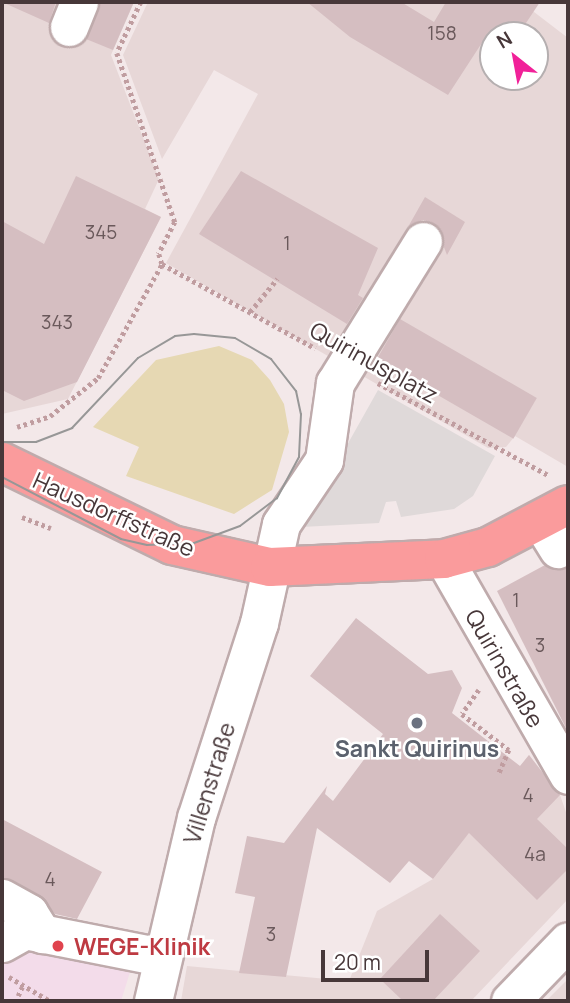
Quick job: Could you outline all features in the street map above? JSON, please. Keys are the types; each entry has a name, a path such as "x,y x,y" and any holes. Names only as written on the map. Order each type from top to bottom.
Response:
{"main road":[{"name":"Hausdorffstraße","path":"2,462 172,545 270,566 444,559 556,514"}],"street":[{"name":"Villenstraße","path":"153,1001 161,957 281,524 324,460 327,404 423,241"},
{"name":"Quirinstraße","path":"444,559 568,775"},
{"path":"2,898 29,913 42,934"},
{"path":"2,943 25,930 161,957"},
{"path":"510,1001 568,941"}],"path":[{"path":"2,430 50,416 81,396 162,264 159,254 175,222 117,53 141,2"},
{"name":"Quirinusplatz","path":"162,264 347,366 556,514"},
{"path":"250,312 277,279"},
{"path":"466,718 509,750 500,762 505,766"},
{"path":"499,774 514,755"},
{"path":"2,968 22,987 50,1001"},
{"path":"18,996 22,987"}],"shaded area":[{"path":"2,2 134,2 111,55 159,179 145,209 161,217 68,399 2,414"},
{"path":"148,2 521,2 546,21 479,21 479,91 549,91 549,23 568,38 568,467 515,436 506,447 488,448 166,263 258,94 214,70 162,159 123,55"},
{"path":"219,346 252,360 270,380 284,404 289,432 272,490 234,514 126,476 139,447 93,427 156,360"},
{"path":"378,390 495,456 473,496 454,509 401,517 396,501 386,502 379,523 301,527"},
{"path":"529,755 560,795 568,818 568,899 471,1001 181,1001 187,966 349,981 377,911 433,879"},
{"name":"WEGE-Klinik","path":"2,888 135,956 121,1001 2,1001"},
{"path":"568,979 568,1001 546,1001"}],"building":[{"path":"2,2 56,2 49,23"},
{"path":"100,2 134,2 113,50 86,39"},
{"path":"307,2 401,2 434,22 446,2 540,2 527,21 479,21 479,47 448,95 350,37"},
{"path":"241,171 378,248 358,295 363,298 347,324 199,234"},
{"path":"76,176 161,217 77,382 24,401 2,390 2,221 44,244"},
{"path":"425,197 465,222 447,255 435,224 423,220 408,227"},
{"path":"400,319 537,398 513,439 376,360"},
{"path":"545,565 568,567 568,732 497,591"},
{"path":"356,618 428,674 452,670 462,688 452,713 520,766 529,755 560,795 537,819 568,849 568,869 537,900 469,833 433,879 409,861 390,883 317,828 286,977 239,973 255,897 235,893 247,836 284,843 327,786 325,794 333,801 383,734 310,676"},
{"path":"2,819 102,872 77,919 55,914 39,895 2,877"},
{"path":"440,914 480,951 433,1001 403,1001 380,979"}],"tram line":[{"path":"2,442 36,442 72,428 138,358 175,336 194,334 235,338 271,359 296,391 301,414 299,457 277,498 240,526 194,543 147,545 121,539 2,477"}],"place":[{"name":"Sankt Quirinus","path":"417,723"},
{"name":"WEGE-Klinik","path":"58,946"}]}
